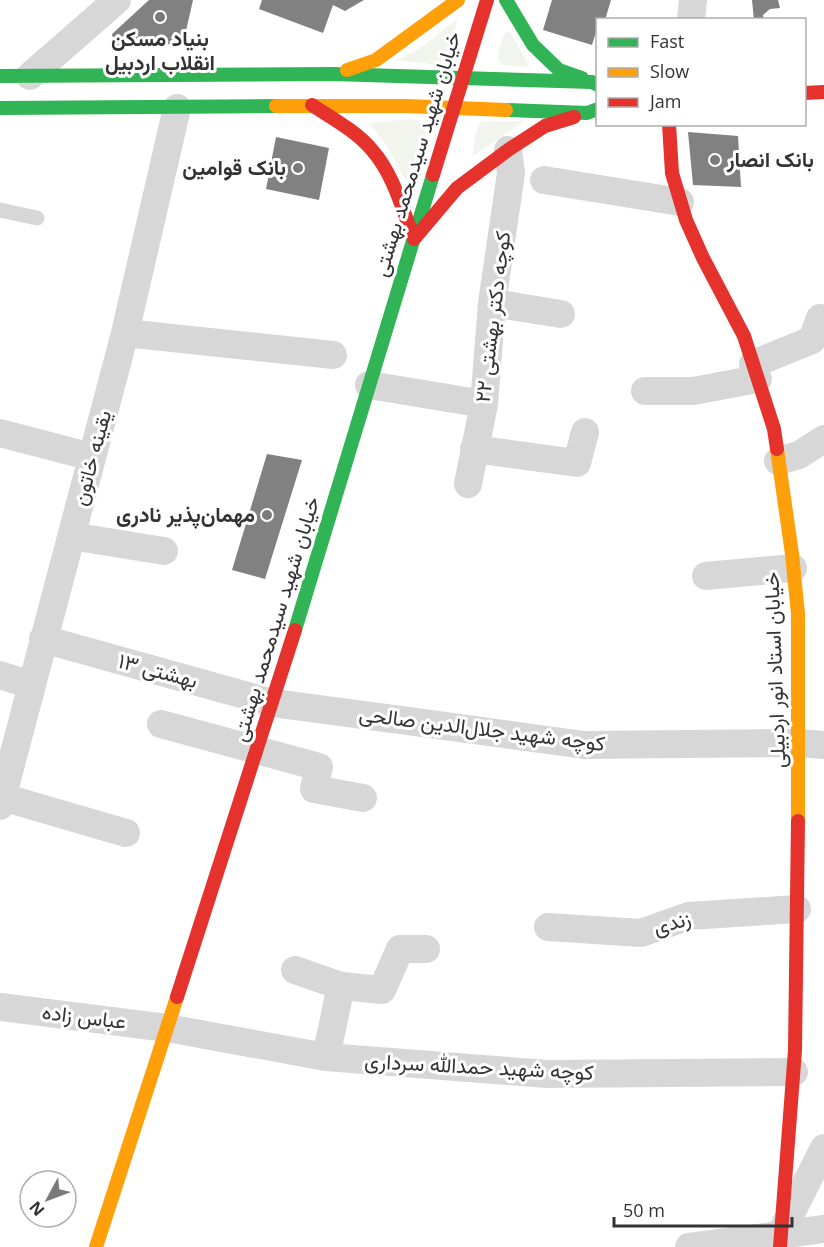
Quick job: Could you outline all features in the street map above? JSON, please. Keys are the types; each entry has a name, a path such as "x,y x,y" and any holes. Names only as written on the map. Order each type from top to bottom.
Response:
{"main road":[{"path":"333,74 376,60 459,0"},
{"name":"خیابان شهید سیدمحمد بهشتی","path":"96,1247 273,703 455,108 457,77 487,0"},
{"path":"507,0 531,42 559,70 595,83"},
{"path":"0,76 333,74 595,83"},
{"path":"806,93 824,92"},
{"path":"312,105 356,135 378,157 392,183 414,239 457,188 508,150 545,126 592,111"},
{"path":"0,108 312,105 592,111"},
{"name":"خیابان استاد انور اردبیلی","path":"669,126 672,173 680,202 703,258 744,336 774,429 793,568 812,744 797,909 794,1072 779,1242"}],"street":[{"path":"30,76 117,0"},
{"path":"691,18 693,0"},
{"name":"یقینه خاتون","path":"1,801 125,333 177,108"},
{"name":"کوچه دکتر بهشتی ۲۲","path":"468,484 484,404 492,303 511,173 508,150"},
{"path":"544,180 680,202"},
{"path":"492,303 561,314"},
{"path":"645,390 693,391 755,371 812,340 820,318"},
{"path":"125,333 333,355"},
{"path":"369,385 484,404"},
{"path":"474,449 577,463 585,432"},
{"path":"0,433 92,457"},
{"path":"778,461 799,455 824,439"},
{"path":"71,536 164,551"},
{"path":"705,576 793,568"},
{"name":"بهشتی ۱۳","path":"43,639 273,703"},
{"path":"0,675 31,685"},
{"name":"کوچه شهید جلال‌الدین صالحی","path":"273,703 584,745 812,744"},
{"path":"160,724 319,767 314,789 363,798"},
{"path":"1,801 126,833"},
{"name":"زندی","path":"548,927 641,933 689,916 797,909"},
{"path":"295,970 341,986 382,990 400,949 426,949"},
{"path":"326,1057 341,986"},
{"name":"عباس زاده","path":"0,1007 167,1028"},
{"name":"کوچه شهید حمدالله سرداری","path":"167,1028 326,1057 548,1074 794,1072"},
{"path":"779,1242 824,1148"},
{"path":"689,1247 779,1242 824,1229"}],"lane":[{"path":"457,77 472,0"},
{"path":"0,210 37,218"}],"shaded area":[{"path":"458,18 449,53 438,65 395,60 418,50"},
{"path":"510,32 530,67 502,65 499,61 500,45 505,33"},
{"path":"412,119 423,122 427,133 407,183 387,146 369,123"},
{"path":"524,121 472,157 476,132 481,122"}],"building":[{"name":"بنیاد مسکن انقلاب اردبیل","path":"149,0 193,0 183,44 114,45 112,34"},
{"path":"262,0 364,0 345,11 333,5 323,33 259,9"},
{"path":"552,0 611,0 606,18 596,18 596,32 592,45 543,30"},
{"path":"752,0 778,0 780,8 770,9 763,15 764,18 754,18"},
{"name":"بانک انصار","path":"688,132 738,136 741,187 693,185"},
{"name":"بانک قوامین","path":"276,137 329,148 319,200 266,189"},
{"name":"مهمان‌پذیر نادری","path":"267,454 302,460 265,579 232,570"}],"traffic: fast":[{"path":"506,0 533,45 559,70 582,78"},
{"path":"0,76 333,74 592,82 596,84"},
{"path":"0,108 276,106"},
{"path":"506,110 587,113 596,110"},
{"path":"295,630 433,175"}],"traffic: slow":[{"path":"347,70 376,60 458,0"},
{"path":"276,106 406,106 506,110"},
{"path":"777,449 798,614 798,821"},
{"path":"96,1247 177,997"}],"traffic: jam":[{"path":"433,175 487,0"},
{"path":"806,93 824,92"},
{"path":"312,105 359,137 380,160 397,193 414,239 457,188 545,126 574,117"},
{"path":"669,126 672,173 686,220 744,336 774,429 777,449"},
{"path":"177,997 295,630"},
{"path":"780,1247 795,1050 798,821"}],"place":[{"name":"بنیاد مسکن انقلاب اردبیل","path":"160,17"},
{"name":"بانک انصار","path":"715,160"},
{"name":"بانک قوامین","path":"298,168"},
{"name":"مهمان‌پذیر نادری","path":"267,515"}]}
